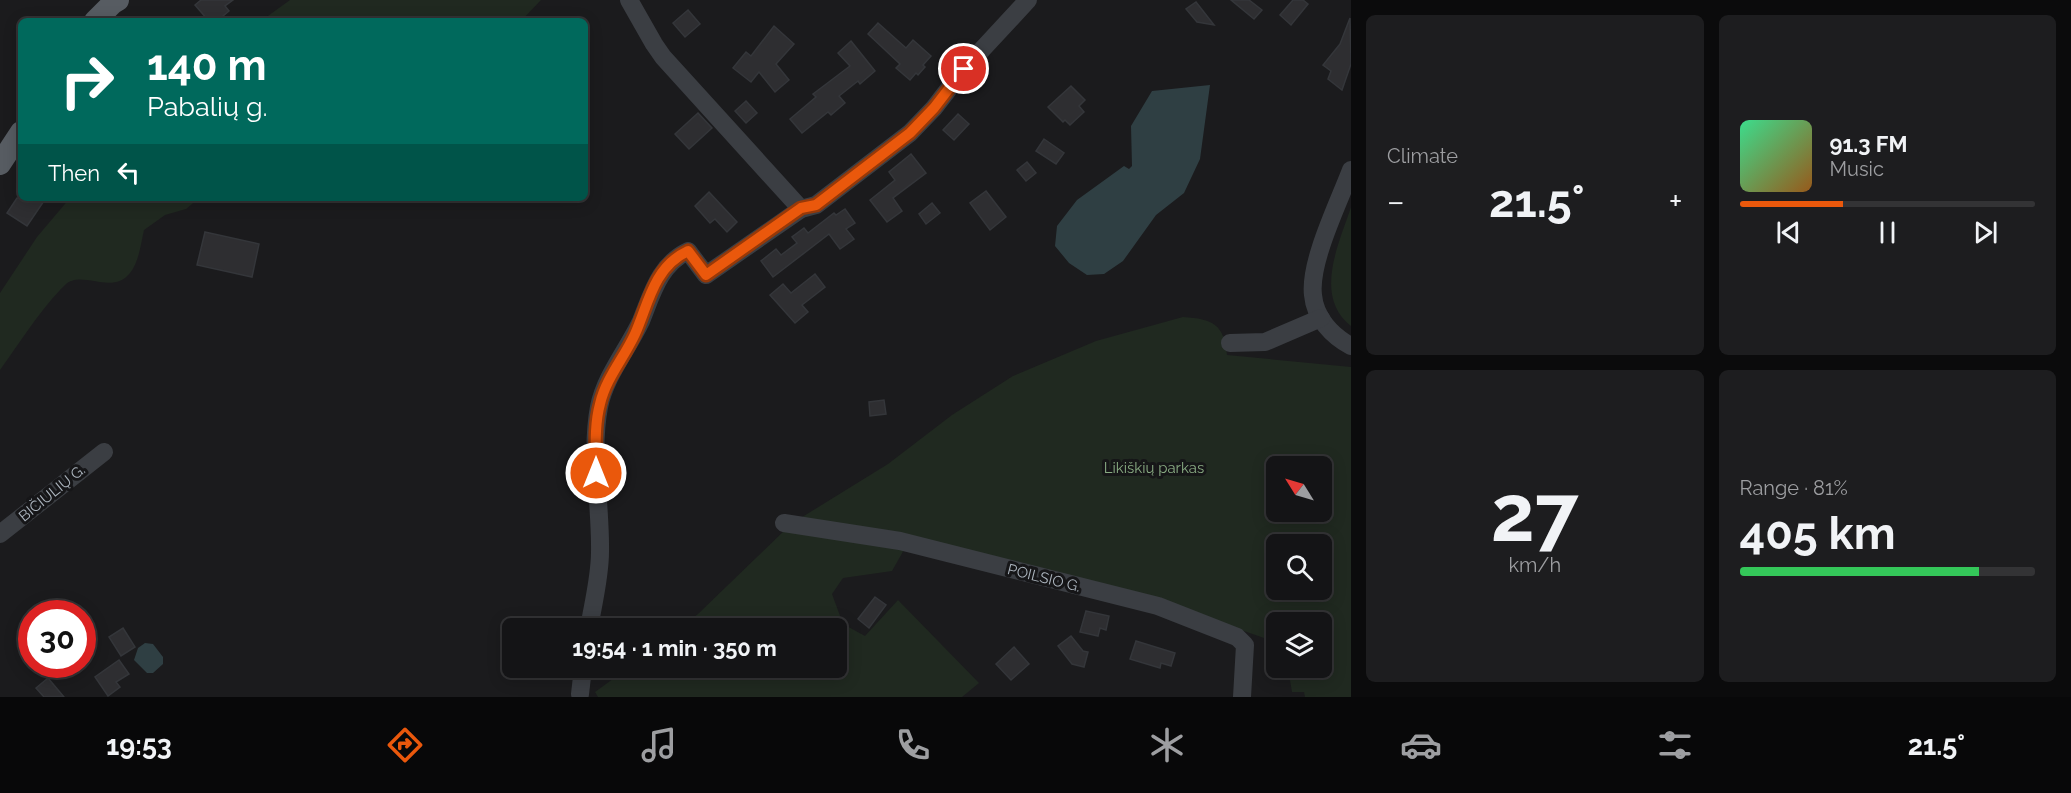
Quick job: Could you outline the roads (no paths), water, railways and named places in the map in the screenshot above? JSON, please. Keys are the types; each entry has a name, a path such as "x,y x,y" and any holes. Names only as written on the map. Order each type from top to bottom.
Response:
{"main road":[{"path":"98,18 114,1"},
{"path":"0,164 18,137"}],"street":[{"path":"629,0 663,57 801,208"},
{"path":"590,618 600,553 596,462 599,406 613,373 634,335 658,279 668,266 688,251 706,275 801,208 816,205 910,133 934,108 964,69 1028,0"},
{"path":"1351,170 1314,273 1313,296 1327,328 1351,346"},
{"path":"1230,343 1265,342 1321,318"},
{"name":"BIČIULIŲ G.","path":"0,534 104,452"},
{"name":"POILSIO G.","path":"784,523 900,542 1168,610 1237,637 1245,645 1242,697"},
{"path":"580,694 582,678"}],"park label":[{"name":"Likiškių parkas","path":"1154,468"}]}
